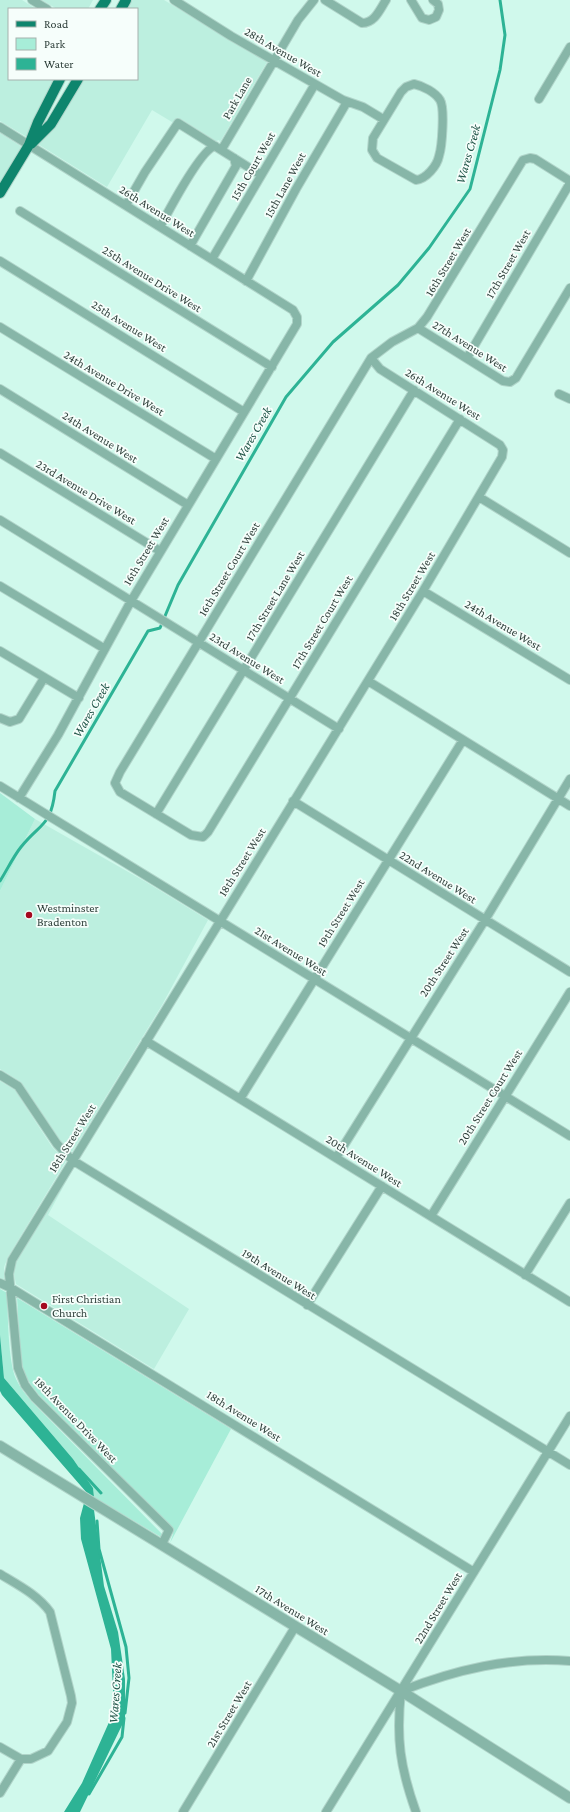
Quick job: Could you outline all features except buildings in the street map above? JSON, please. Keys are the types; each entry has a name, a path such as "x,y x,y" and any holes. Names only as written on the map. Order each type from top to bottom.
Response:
{"main road":[{"path":"0,193 29,145 38,122 59,80"},
{"path":"29,145 51,124 77,80"}],"street":[{"path":"32,0 44,8"},
{"name":"28th Avenue West","path":"174,0 315,84 347,102 364,107 383,119"},
{"name":"Park Lane","path":"160,227 197,164 208,149 218,148 298,20 314,0"},
{"path":"326,0 362,23 367,23 374,18 386,0"},
{"path":"411,0 422,18 429,20 436,17 439,10 438,4 433,0"},
{"path":"539,99 570,47"},
{"name":"15th Court West","path":"212,260 315,84"},
{"path":"410,85 425,88 440,100 443,110 439,157 424,177 416,180 411,179 374,155 371,143 383,119 401,92 410,85"},
{"name":"15th Lane West","path":"246,281 296,188 347,102"},
{"path":"126,206 145,172 178,123 261,175"},
{"name":"26th Avenue West","path":"0,127 293,310 298,320"},
{"path":"190,246 236,166 234,158"},
{"name":"16th Street West","path":"371,358 392,342 418,328 435,308 523,160 526,158 535,159 570,182"},
{"name":"17th Street West","path":"467,358 570,182"},
{"name":"25th Avenue Drive West","path":"20,211 272,367"},
{"name":"25th Avenue West","path":"0,261 244,412"},
{"name":"27th Avenue West","path":"418,328 503,382 510,382 516,378 570,288"},
{"name":"16th Street West","path":"19,798 79,698 131,601 160,551 272,367 298,320"},
{"name":"24th Avenue Drive West","path":"0,327 216,459"},
{"name":"26th Avenue West","path":"371,358 380,369 500,445 503,450"},
{"name":"16th Street Court West","path":"156,814 120,792 115,783 120,772 371,358"},
{"name":"24th Avenue West","path":"0,389 188,505"},
{"name":"17th Street Lane West","path":"156,814 414,390"},
{"path":"559,394 570,399"},
{"name":"17th Street Court West","path":"156,814 191,835 203,837 208,832 460,419"},
{"name":"18th Street West","path":"11,1288 9,1274 12,1260 72,1160 423,591 479,497 502,456 503,450"},
{"name":"23rd Avenue Drive West","path":"0,453 160,551"},
{"path":"479,497 570,553"},
{"name":"23rd Avenue West","path":"0,520 244,669 339,729"},
{"path":"0,586 105,649"},
{"name":"24th Avenue West","path":"423,591 570,680"},
{"path":"0,651 79,698"},
{"path":"0,718 10,722 15,721 23,712 44,678"},
{"path":"368,681 570,806"},
{"name":"19th Street West","path":"240,1099 463,740"},
{"name":"20th Street West","path":"336,1158 485,920 570,780"},
{"name":"21st Avenue West","path":"0,786 570,1136"},
{"name":"22nd Avenue West","path":"293,801 570,972"},
{"name":"20th Street Court West","path":"431,1216 570,992"},
{"name":"20th Avenue West","path":"146,1041 570,1302"},
{"name":"19th Avenue West","path":"0,1075 18,1086 56,1144 72,1160 570,1465"},
{"path":"307,1305 382,1186"},
{"path":"525,1275 570,1203"},
{"name":"18th Avenue West","path":"0,1283 11,1288 474,1572"},
{"name":"18th Avenue Drive West","path":"11,1288 17,1360 20,1376 25,1385 35,1398 169,1530 162,1544"},
{"name":"22nd Street West","path":"326,1812 570,1416"},
{"name":"17th Avenue West","path":"0,1446 401,1691 570,1798"},
{"path":"0,1574 32,1594 42,1602 50,1612 72,1703 67,1722 48,1751 32,1759 21,1759 0,1747"},
{"name":"21st Street West","path":"182,1812 295,1627"},
{"path":"416,1812 399,1749 398,1721 401,1691 429,1680 484,1666 531,1660 570,1661"},
{"path":"0,1793 21,1759"}],"shaded area":[{"path":"0,0 22,0 34,8 8,8 8,80 54,80 38,109 27,137 0,121"},
{"path":"42,0 93,0 89,8 55,8"},
{"path":"132,0 164,0 267,62 220,142 219,140 216,141 181,119 172,122 152,110 107,187 38,144 55,126 83,80 138,80 138,8 127,8"},
{"path":"0,133 22,147 0,184"},
{"path":"35,819 146,882 208,920 162,1005 72,1152 60,1140 21,1082 0,1069 0,891"},
{"path":"0,1081 15,1090 52,1147 66,1161 8,1257 4,1267 4,1279 0,1278"},
{"path":"74,1167 48,1215 189,1309 154,1369 16,1284 14,1274 16,1262"}],"green space":[{"path":"0,793 35,819 0,891"},
{"path":"0,1289 7,1293 11,1361 13,1371 21,1388 32,1402 162,1534 161,1537 94,1497 93,1488 73,1459 4,1378 0,1335"},
{"path":"17,1298 231,1429 170,1543 173,1534 172,1528 39,1395 28,1380 21,1357"}],"water":[{"path":"0,1335 4,1378 73,1459 93,1488 94,1497 87,1493 2,1395 0,1391"},
{"path":"84,1503 94,1510 104,1586 118,1632 125,1679 125,1719 80,1812 64,1812 82,1783 114,1711 111,1649 81,1539 80,1518"}],"waterway":[{"name":"Wares Creek","path":"0,881 21,847 44,824 51,812 55,791 148,631 160,628 178,585 286,397 333,342 398,285 429,248 470,189 500,70 505,35 500,0"},
{"name":"Wares Creek","path":"79,1469 101,1493"},
{"name":"Wares Creek","path":"97,1521 99,1549 126,1647 129,1678 125,1713"},
{"name":"Wares Creek","path":"89,1794 122,1737 124,1718"}],"place":[{"name":"Westminster Bradenton","path":"29,915"},
{"name":"First Christian Church","path":"44,1306"}]}
